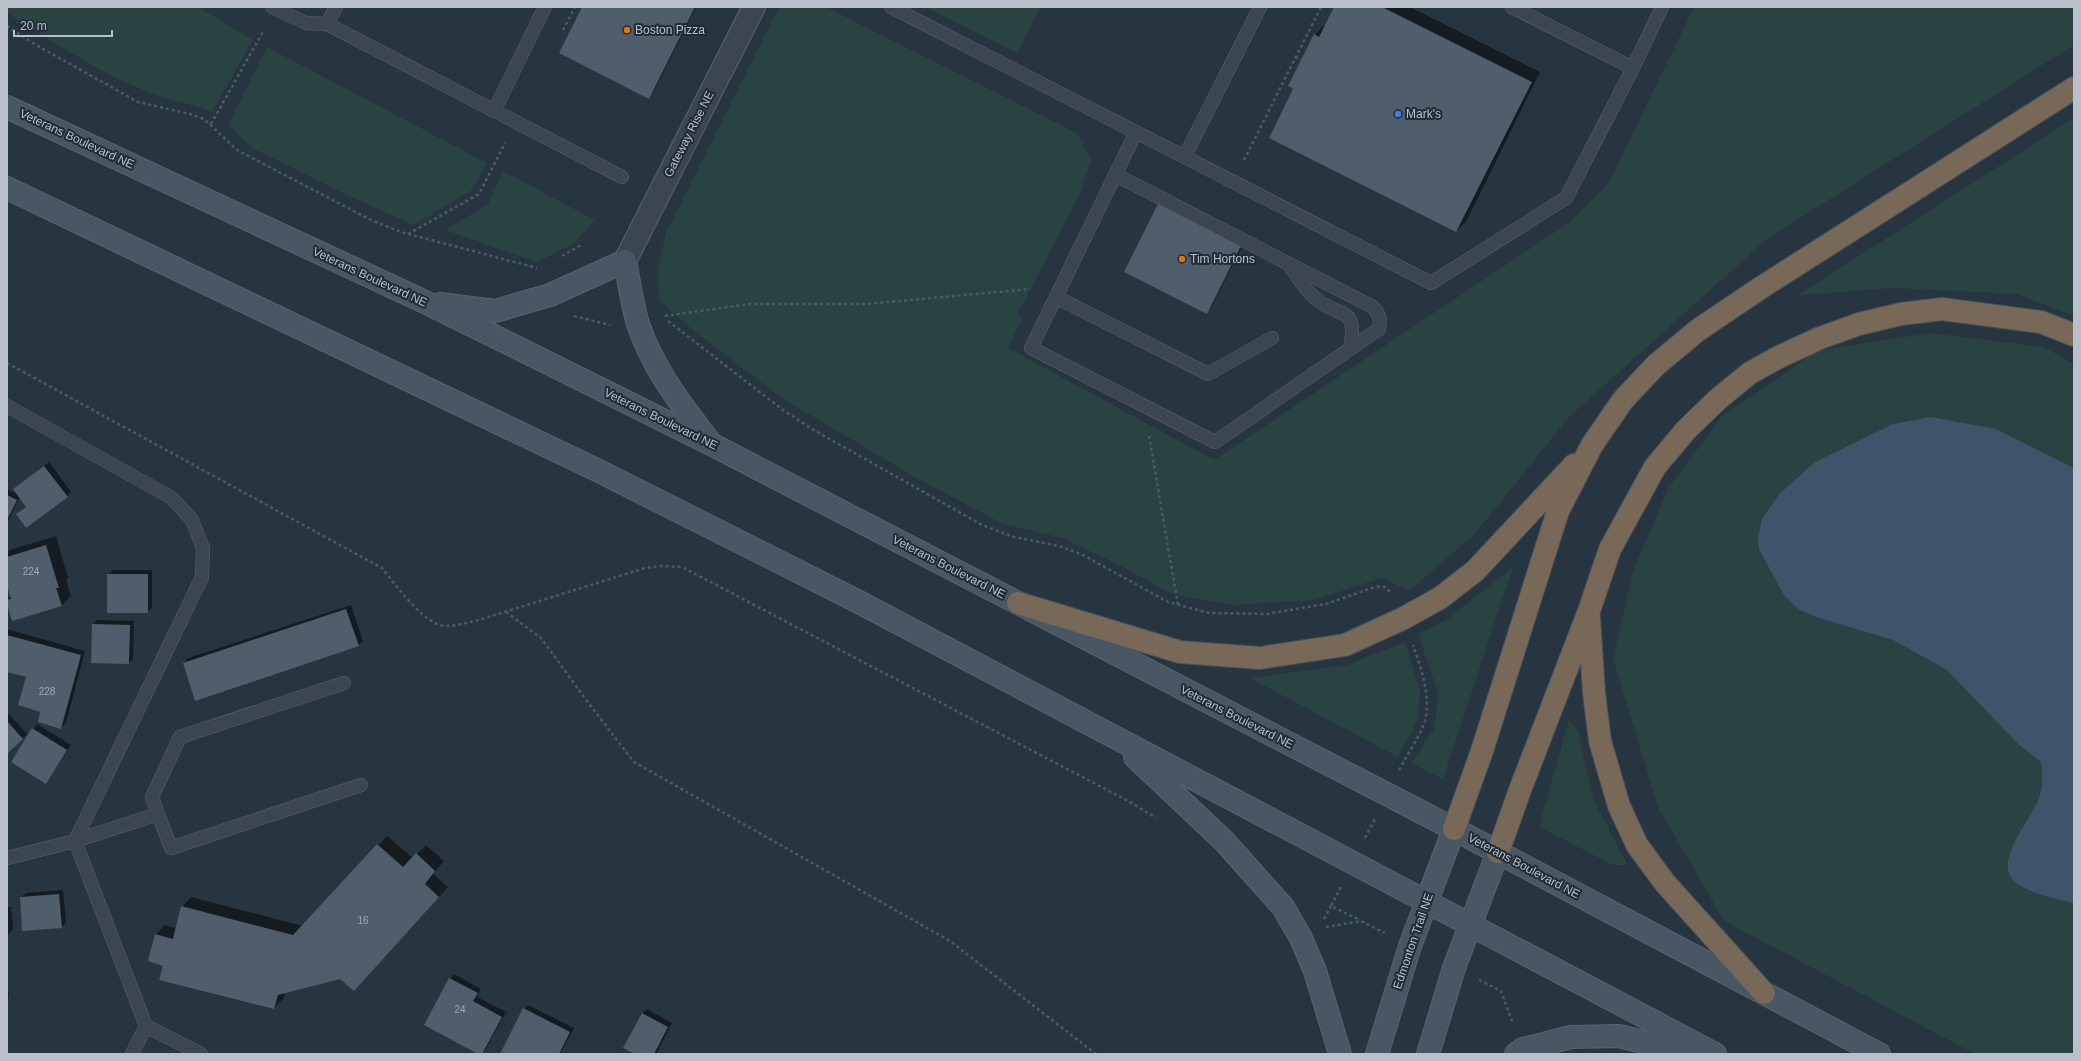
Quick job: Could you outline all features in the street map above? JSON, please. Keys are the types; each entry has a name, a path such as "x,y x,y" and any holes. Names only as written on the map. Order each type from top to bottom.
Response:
{"highway":[{"path":"1454,829 1482,751 1558,511 1592,445 1623,400 1656,364 1698,330 1782,274 2074,88"},
{"path":"1498,852 1520,790 1589,611 1610,549 1655,467 1686,430 1717,400 1750,373 1779,357 1820,338 1859,324 1901,314 1942,309 2040,322 2074,335"},
{"path":"1018,603 1180,652 1260,658 1345,645 1402,619 1440,598 1475,571 1592,445"},
{"path":"1589,611 1594,693 1600,741 1619,806 1637,845 1665,883 1764,993"}],"main road":[{"name":"Veterans Boulevard NE","path":"7,107 423,302 711,444 1454,829 1878,1054"},
{"path":"7,188 597,470 857,601 1716,1054"},
{"path":"423,302 494,310 550,295 625,261 638,323 650,354 666,384 711,444"},
{"path":"1116,738 1224,841 1283,907 1301,938 1315,971 1340,1054"},
{"name":"Edmonton Trail NE","path":"1377,1054 1386,1018 1426,902 1454,829"},
{"path":"1428,1054 1470,925 1498,852"},
{"path":"1516,1054 1523,1049 1571,1036 1618,1036 1691,1054"}],"street":[{"name":"Gateway Rise NE","path":"625,261 754,7"}],"lane":[{"path":"327,24 336,7"},
{"path":"494,111 545,7"},
{"path":"891,7 1431,283 1566,198 1633,68 1662,7"},
{"path":"1184,156 1260,7"},
{"path":"1512,7 1633,68"},
{"path":"274,8 306,23 327,24 622,177"},
{"path":"1116,176 1373,307 1378,311 1380,323 1379,329 1215,442 1031,348 1116,176 1136,132"},
{"path":"1287,263 1315,298 1348,317 1353,324 1350,348"},
{"path":"1056,297 1208,374 1272,338"},
{"path":"7,406 172,498 192,520 203,548 202,577 75,841 146,1026 202,1054"},
{"path":"344,683 180,737 152,797 170,848 361,785"},
{"path":"7,858 75,841 158,814"},
{"path":"132,1054 146,1026"}],"path":[{"path":"1233,181 1321,7"},
{"path":"211,124 274,8"},
{"path":"7,26 36,45 138,102 190,114 204,119 237,150 371,220 408,234 542,269 557,312 620,328 638,323"},
{"path":"1296,57 1301,60"},
{"path":"408,234 479,194"},
{"path":"1030,290 867,304 748,304 662,316 783,410 812,429 982,525 1014,537 1058,546 1082,555 1168,602 1209,613 1267,614 1326,604 1375,587 1383,586 1388,590 1391,596"},
{"path":"7,363 382,568 412,603 429,619 443,626 459,625 506,612 645,568 662,566 682,567 1130,802 1163,822"},
{"path":"1148,428 1178,605"},
{"path":"506,612 541,638 634,762 950,941 1096,1054"},
{"path":"1405,759 1425,721 1427,699 1423,675 1411,640"},
{"path":"1322,922 1331,906"}],"green space":[{"path":"7,7 198,7 253,40 212,112 148,92 93,66 7,13"},
{"path":"779,7 826,7 1077,133 1091,160 1081,192 1018,313 1021,320 1008,348 1214,460 1567,224 1608,184 1694,7 2074,7 2074,45 1767,239 1569,417 1474,535 1409,591 1382,578 1314,600 1233,605 1172,594 1117,564 1062,538 1001,523 915,477 780,397 683,322 660,301 657,271 666,233"},
{"path":"925,7 1040,7 1017,53"},
{"path":"267,47 487,163 472,190 414,225 349,196 254,149 228,125"},
{"path":"2074,118 2074,316 2017,294 1893,288 1798,295"},
{"path":"503,171 595,220 573,244 537,262 445,230 488,204"},
{"path":"1930,333 2044,347 2074,364 2074,1054 1975,1054 1724,921 1658,807 1613,659 1633,571 1669,487 1722,416 1817,351"},
{"path":"1513,567 1443,779 1411,763 1434,729 1438,693 1418,634 1448,619"},
{"path":"1405,642 1420,690 1418,720 1398,757 1250,678 1347,665"},
{"path":"1569,720 1578,731 1594,801 1628,865 1613,865 1539,827"}],"water":[{"path":"1931,417 1996,429 2074,468 2074,903 2042,895 2026,889 2014,881 2009,873 2008,862 2011,851 2039,798 2042,780 2041,762 2018,744 1947,670 1893,640 1816,617 1798,609 1783,594 1759,549 1758,538 1762,519 1779,494 1815,462 1893,424"}],"building":[{"name":"Boston Pizza","path":"582,7 695,7 649,99 559,53"},
{"name":"Mark's","path":"1334,7 1382,7 1532,82 1456,232 1269,138 1293,89 1288,86 1314,34 1319,37"},
{"name":"Tim Hortons","path":"1158,204 1241,246 1207,314 1124,272"},
{"path":"44,466 68,497 26,528 16,514 26,507 13,489"},
{"path":"7,495 17,500 7,520"},
{"path":"46,545 59,588 56,588 62,606 12,621 7,604 7,600 11,599 7,586 7,557"},
{"path":"107,574 148,574 148,613 107,613"},
{"path":"346,609 359,646 195,701 183,663"},
{"path":"92,624 130,625 129,664 91,663"},
{"path":"7,635 81,655 61,729 38,722 40,712 18,705 26,677 7,672"},
{"path":"7,721 23,739 7,754"},
{"path":"32,728 67,750 46,784 11,762"},
{"path":"377,844 403,867 416,853 435,871 425,884 439,897 354,991 340,979 278,995 274,1009 159,980 163,966 148,961 155,934 173,939 181,906 293,935"},
{"path":"59,894 62,928 22,931 20,897"},
{"path":"449,978 478,993 473,1001 502,1017 482,1054 478,1054 424,1025"},
{"path":"523,1008 570,1032 559,1054 500,1054"},
{"path":"642,1013 668,1027 654,1054 635,1054 623,1048"}],"place":[{"name":"Boston Pizza","path":"627,30"},
{"name":"Mark's","path":"1398,114"},
{"name":"Tim Hortons","path":"1182,259"}]}
